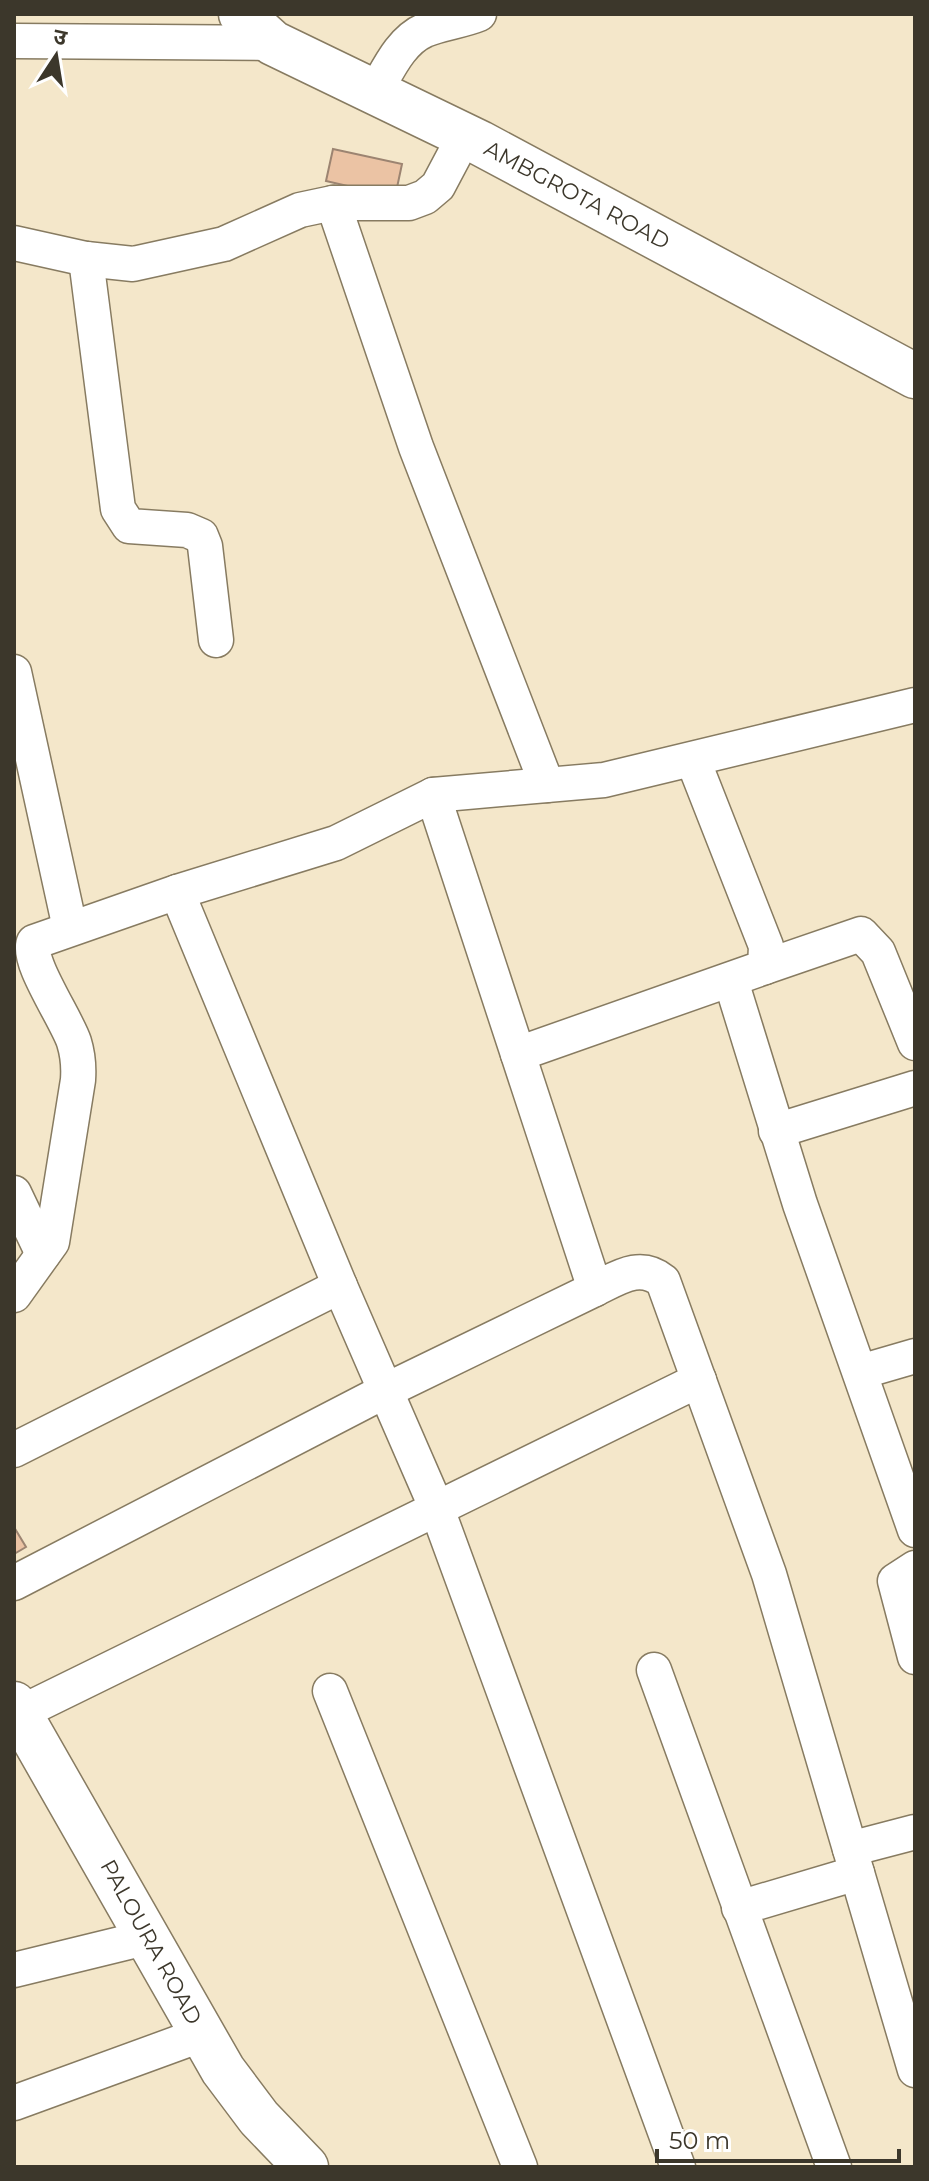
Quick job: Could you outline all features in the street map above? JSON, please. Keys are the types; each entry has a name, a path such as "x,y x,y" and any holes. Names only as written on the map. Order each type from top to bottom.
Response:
{"main road":[{"name":"AMBGROTA ROAD","path":"241,14 273,43 465,135 915,376"},
{"name":"PALOURA ROAD","path":"17,1708 223,2070 259,2118 306,2167"}],"street":[{"path":"375,92 401,47 414,37 424,30 479,14"},
{"path":"14,41 273,43"},
{"path":"14,243 86,259 133,264 196,253 224,244 300,210 333,203 409,203 425,197 438,186 465,135"},
{"path":"333,203 416,447 547,785"},
{"path":"86,259 118,509 129,526 187,530 201,536 216,640"},
{"path":"14,672 70,928"},
{"path":"14,1295 43,1254 55,1229 79,1061 67,1024 41,976 31,946 70,928 336,843 433,795 604,780 915,705"},
{"path":"693,760 766,946 765,967"},
{"path":"433,795 595,1289"},
{"path":"177,892 340,1286 437,1509 678,2167"},
{"path":"518,1054 861,934 878,952 915,1043"},
{"path":"14,951 41,976"},
{"path":"731,981 776,1131 915,1530"},
{"path":"776,1131 915,1088"},
{"path":"14,1193 43,1254"},
{"path":"14,1583 387,1390 595,1289 641,1271 652,1272 663,1281 769,1574 915,2070"},
{"path":"14,1450 340,1286"},
{"path":"860,1372 915,1356"},
{"path":"17,1708 437,1509 699,1380"},
{"path":"915,1568 895,1581 915,1657"},
{"path":"654,1670 834,2167"},
{"path":"330,1691 520,2167"},
{"path":"739,1908 854,1861 915,1832"},
{"path":"14,1970 149,1937"},
{"path":"14,2103 203,2034"}],"building":[{"path":"333,149 402,164 395,197 326,181"},
{"path":"14,1527 26,1547 14,1554"}]}
